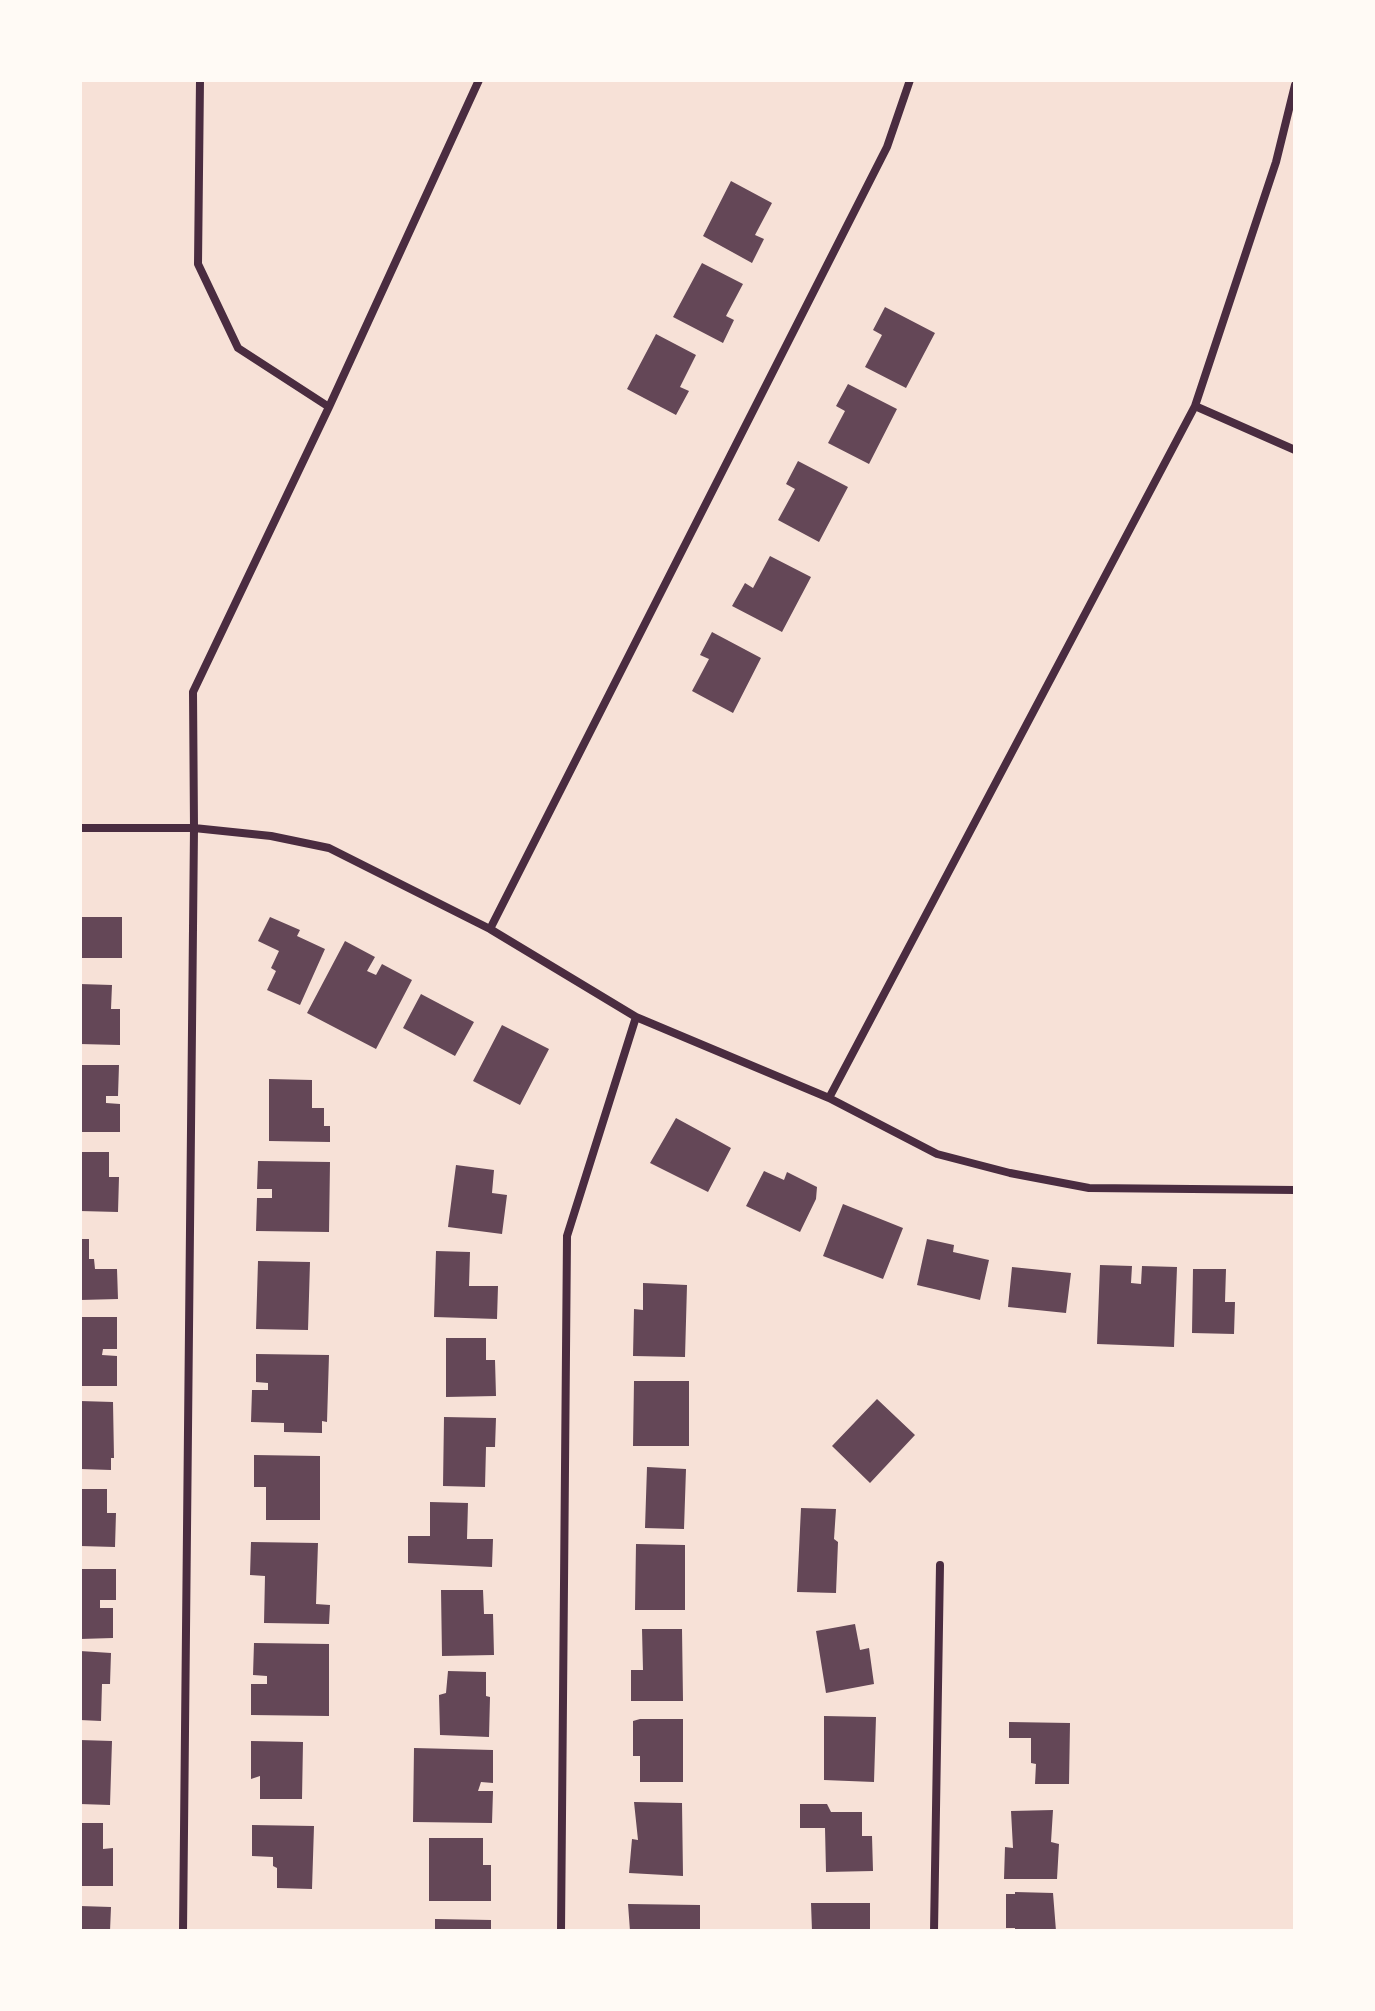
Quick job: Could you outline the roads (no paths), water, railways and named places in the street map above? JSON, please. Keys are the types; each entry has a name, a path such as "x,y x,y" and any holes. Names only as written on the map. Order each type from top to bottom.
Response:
{"street":[{"path":"200,80 198,264 238,348 329,407"},
{"path":"183,1931 193,692 329,407 479,80"},
{"path":"490,929 887,147 910,80"},
{"path":"829,1098 1195,406 1276,162 1295,85"},
{"path":"1195,406 1295,450"},
{"path":"80,828 194,828 271,836 329,848 490,929 636,1017 829,1098 937,1154 1010,1173 1089,1188 1295,1190"},
{"path":"561,1931 567,1236 636,1017"},
{"path":"934,1931 940,1565"}]}
